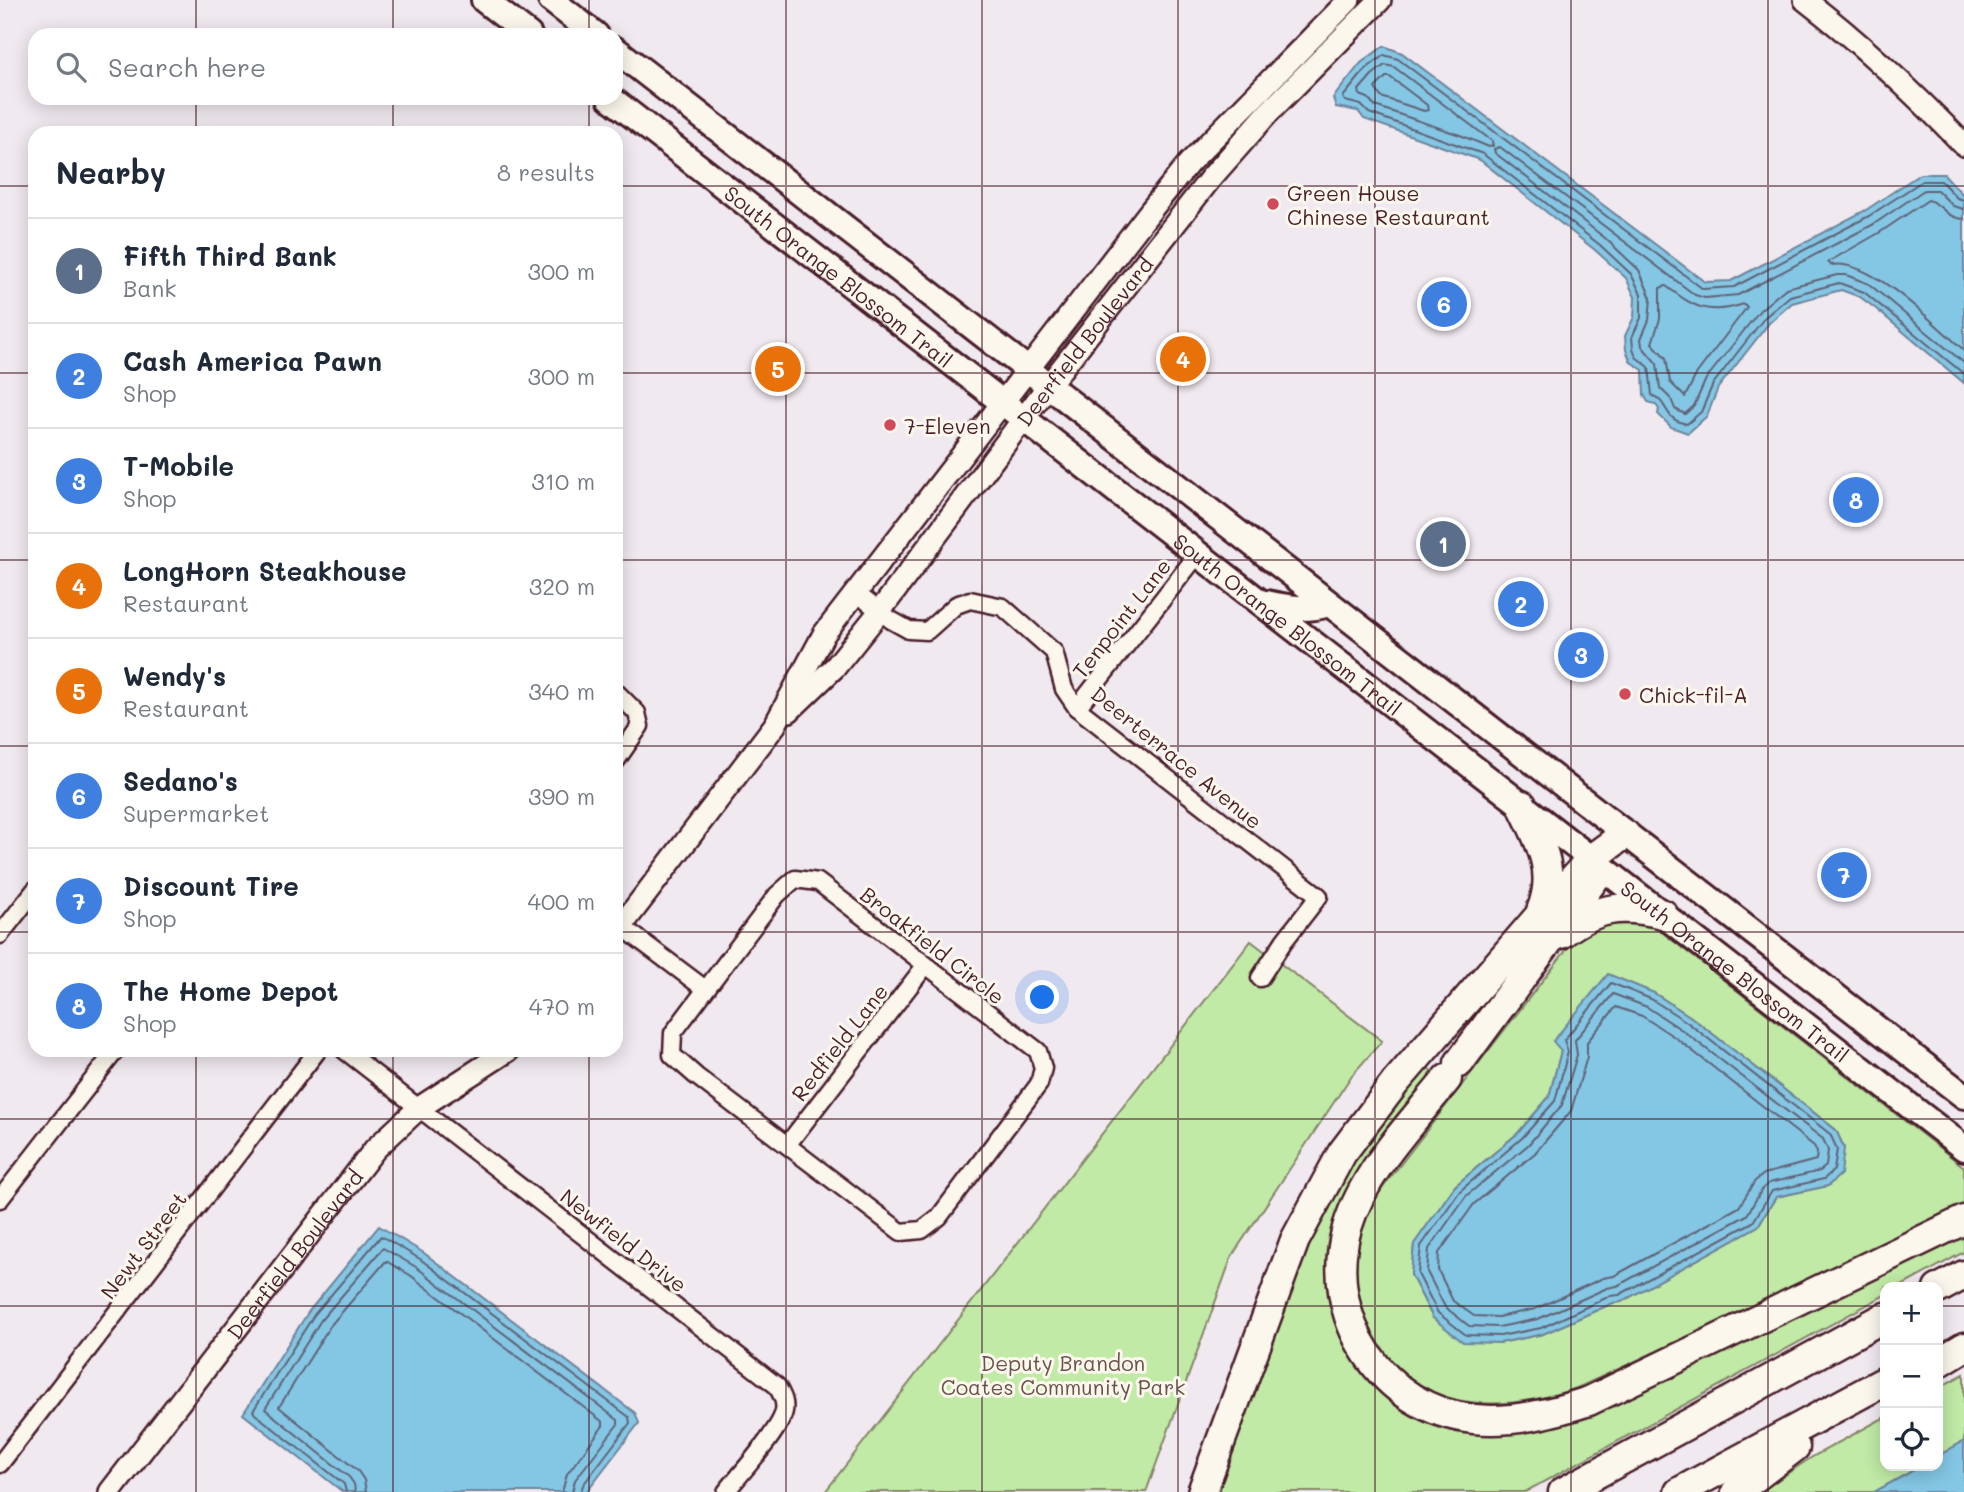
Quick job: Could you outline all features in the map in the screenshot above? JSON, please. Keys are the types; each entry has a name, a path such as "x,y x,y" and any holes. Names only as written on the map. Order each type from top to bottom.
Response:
{"highway":[{"path":"1522,804 1542,849 1548,871 1548,895 1540,915"},
{"path":"1202,1492 1295,1240 1342,1153 1395,1083 1540,915 1625,834"},
{"path":"1596,863 1547,944 1378,1167 1359,1198 1347,1229 1341,1281 1346,1313 1368,1356 1391,1381 1438,1411 1472,1419 1511,1419 1560,1410 1588,1401 1964,1220"},
{"path":"1547,944 1578,920 1599,912 1627,908 1663,915"},
{"path":"1943,1286 1964,1275"},
{"path":"1563,1492 1880,1321"},
{"path":"1943,1351 1964,1340"},
{"path":"1943,1360 1964,1348"},
{"path":"1679,1492 1880,1384"},
{"path":"1736,1492 1802,1441 1880,1396"}],"main road":[{"path":"484,0 522,28"},
{"path":"551,0 587,28"},
{"name":"South Orange Blossom Trail","path":"623,55 1964,1096"},
{"name":"South Orange Blossom Trail","path":"619,105 1964,1148"},
{"path":"1258,601 1295,609 1329,604"}],"street":[{"name":"Deerfield Boulevard","path":"775,725 824,634 1189,163 1349,0"},
{"name":"Deerfield Boulevard","path":"623,921 775,725 836,666 880,611 1048,386 1210,179 1268,113 1380,0"},
{"path":"1805,0 1896,77 1964,145"},
{"path":"1189,163 1210,179"},
{"name":"Tenpoint Lane","path":"1077,708 1198,554"},
{"name":"Deerterrace Avenue","path":"856,593 909,630 927,631 956,605 970,600 1003,607 1054,652 1064,690 1077,708 1319,896 1284,941 1260,978"},
{"path":"623,699 637,713 640,726 623,751"},
{"name":"Broakfield Circle","path":"795,879 818,882 1038,1051 1043,1068 1039,1084 939,1217 922,1230 901,1232 695,1076 672,1055 673,1033 705,989 777,895 795,879"},
{"path":"0,935 28,899"},
{"path":"623,931 705,989"},
{"name":"Redfield Lane","path":"787,1144 925,966"},
{"path":"0,1199 111,1057"},
{"name":"Newt Street","path":"0,1464 313,1057"},
{"name":"Newfield Drive","path":"353,1057 777,1386 784,1400 784,1413 778,1426 726,1492"},
{"name":"Deerfield Boulevard","path":"110,1492 375,1149 419,1108 498,1057"}],"green space":[{"path":"1628,915 1654,926 1964,1167 1964,1210 1577,1388 1540,1398 1502,1403 1444,1397 1406,1378 1389,1361 1376,1342 1359,1298 1356,1274 1361,1229 1370,1208 1386,1184 1577,936","holes":["1654,993 1691,1017 1836,1130 1844,1148 1828,1186 1776,1197 1758,1226 1621,1302 1613,1303 1543,1334 1500,1343 1433,1318 1411,1275 1414,1244 1455,1186 1518,1133 1549,1097 1561,1051"]},
{"name":"Deputy Brandon Coates Community Park","path":"1251,941 1382,1041 1352,1075 1232,1256 1146,1492 825,1492"},
{"path":"1422,1062 1433,1072 1358,1176 1342,1207 1354,1353 1492,1431 1964,1229 1964,1252 1909,1282 1880,1282 1880,1298 1525,1492 1208,1492 1312,1216"},
{"path":"1964,1374 1964,1441 1943,1453 1943,1408 1943,1385"},
{"path":"1880,1420 1880,1471 1912,1471 1874,1492 1760,1492 1812,1457"}],"water":[{"path":"1384,46 1402,53 1705,282 1731,281 1866,210 1920,174 1944,174 1964,196 1964,383 1875,308 1860,297 1841,290 1792,303 1770,322 1718,388 1707,416 1688,433 1671,427 1658,414 1659,409 1655,404 1648,402 1644,395 1643,370 1631,362 1626,350 1625,336 1634,317 1635,297 1626,278 1595,250 1480,160 1364,119 1358,111 1336,107 1333,98 1361,63"},
{"path":"1608,974 1654,993 1691,1017 1836,1130 1844,1148 1841,1174 1828,1186 1776,1197 1758,1226 1621,1302 1613,1303 1543,1334 1500,1343 1463,1342 1433,1318 1411,1275 1414,1244 1455,1186 1518,1133 1549,1097 1561,1051 1553,1041"},
{"path":"379,1226 424,1253 635,1413 639,1423 586,1492 343,1492 243,1414 309,1311"},
{"path":"1964,1441 1964,1492 1874,1492 1912,1471 1943,1471 1943,1453"}],"place":[{"name":"Green House Chinese Restaurant","path":"1273,204"},
{"name":"Sedano's","path":"1444,304"},
{"name":"LongHorn Steakhouse","path":"1183,359"},
{"name":"Wendy's","path":"778,369"},
{"name":"7-Eleven","path":"890,425"},
{"name":"The Home Depot","path":"1856,500"},
{"name":"Fifth Third Bank","path":"1443,544"},
{"name":"Cash America Pawn","path":"1521,604"},
{"name":"T-Mobile","path":"1581,655"},
{"name":"Chick-fil-A","path":"1625,694"},
{"name":"Discount Tire","path":"1844,875"}]}
